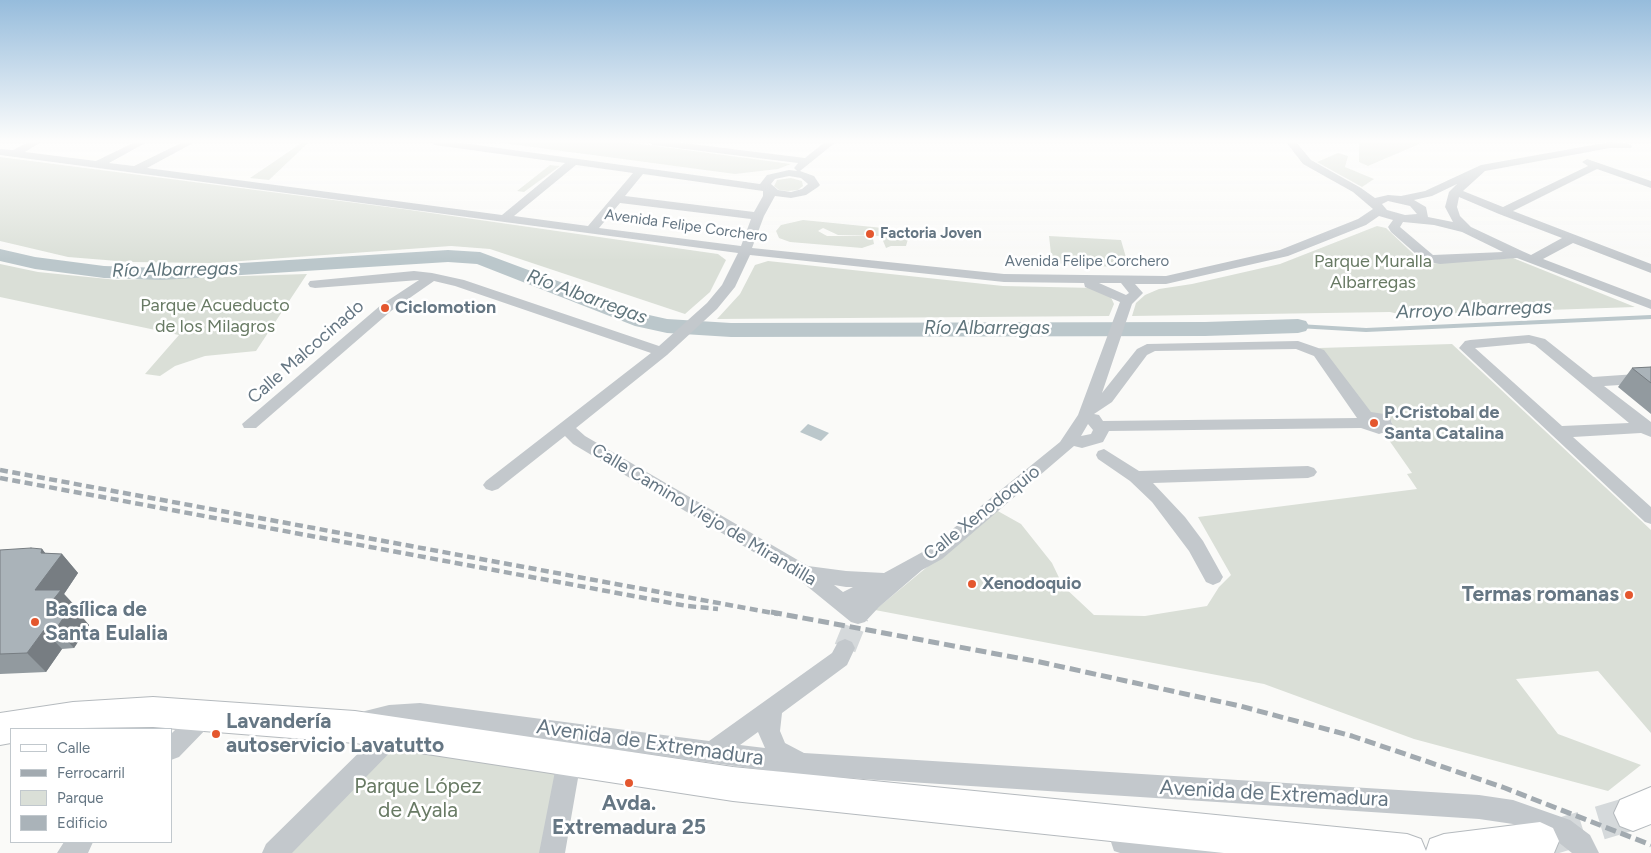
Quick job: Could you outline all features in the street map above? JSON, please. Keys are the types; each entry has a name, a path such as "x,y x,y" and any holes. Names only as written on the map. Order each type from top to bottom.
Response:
{"main road":[{"name":"Avenida de Extremadura","path":"0,729 73,718 153,712 355,727 569,761 733,784 1407,853"},
{"path":"1444,853 1540,841"}],"street":[{"name":"Avenida Felipe Corchero","path":"227,182 747,251 1004,278 1166,280 1279,254 1362,222 1401,218"},
{"path":"505,218 549,182"},
{"path":"591,230 632,182"},
{"path":"740,182 769,185 774,182"},
{"path":"753,182 769,185 791,195"},
{"path":"619,199 758,216 780,200 812,189 814,185 812,182"},
{"path":"1342,182 1357,190 1377,207 1401,218 1440,222 1464,227"},
{"path":"1357,190 1388,198 1401,199 1428,194 1453,182"},
{"path":"1464,227 1455,217 1451,207 1455,192 1466,182"},
{"path":"1503,211 1563,182"},
{"path":"492,485 662,352 712,306 728,287 747,251 758,216 769,196 769,185"},
{"path":"1455,192 1651,269"},
{"path":"1401,218 1421,217 1421,210 1428,194"},
{"name":"Avenida Felipe Corchero","path":"1362,222 1377,207 1381,199 1388,198"},
{"path":"1401,199 1531,260 1646,300"},
{"path":"1401,218 1395,230 1429,258 1440,260 1518,254"},
{"path":"1531,260 1572,238"},
{"path":"314,284 392,277 432,277 459,283 662,352"},
{"name":"Calle Malcocinado","path":"386,308 392,277"},
{"name":"Calle Malcocinado","path":"250,424 386,308 432,277"},
{"path":"1073,279 1128,298 1166,280"},
{"name":"Calle Xenodoquio","path":"841,601 888,580 934,554 1025,482 1072,440 1086,413 1128,298 1121,287 1124,280"},
{"path":"1649,429 1540,342 1529,339 1470,344 1466,348 1651,517"},
{"path":"1152,347 1308,347 1319,353 1365,420"},
{"name":"Calle Xenodoquio","path":"1086,413 1106,398 1142,352 1152,347"},
{"path":"1590,382 1651,378"},
{"path":"1086,413 1095,420 1096,433 1104,455"},
{"path":"1072,440 1096,433 1365,420"},
{"name":"Calle Camino Viejo de Mirandilla","path":"567,428 579,440 804,573 841,601"},
{"path":"1558,432 1649,429"},
{"path":"1072,440 1104,455 1136,477 1179,522 1196,546 1213,577"},
{"path":"1136,477 1308,472"},
{"path":"841,601 858,616 872,601 915,565"},
{"path":"804,573 846,579 888,580"},
{"path":"712,752 840,659 845,648"},
{"path":"772,708 769,731 777,750 801,764"},
{"name":"Avenida de Extremadura","path":"355,727 363,722 389,715 420,713 801,764 948,775 1479,807 1513,812 1561,829 1581,844 1586,853"},
{"path":"172,749 205,715"},
{"path":"275,853 394,732"},
{"path":"552,853 569,761"},
{"path":"948,775 995,810"},
{"name":"Avenida de Extremadura","path":"733,784 859,813 1220,853"},
{"path":"70,853 80,843"}],"green space":[{"path":"0,182 192,182 403,209 718,254 726,260 710,292 685,314 490,249 451,246 213,263 130,262 68,257 0,241"},
{"path":"529,182 538,182 524,192 517,191"},
{"path":"776,182 802,182 803,186 798,190 788,191 779,190 774,186"},
{"path":"1353,182 1370,182 1362,187"},
{"name":"Factoria Joven","path":"803,220 893,229 908,239 906,246 886,248 881,236 838,235 823,228 818,231 827,236 866,236 873,239 874,244 862,248 790,242 779,238 776,231 781,225"},
{"name":"Parque Muralla Albarregas","path":"1377,226 1386,228 1424,264 1513,258 1635,307 1403,315 1390,312 1132,316 1136,303 1145,295 1159,289 1192,284 1280,264"},
{"path":"1049,236 1121,240 1129,268 1052,263"},
{"path":"768,261 1003,286 1095,288 1109,293 1114,304 1109,316 717,319 740,294 755,265"},
{"name":"Parque Acueducto de los Milagros","path":"0,264 38,272 118,280 307,274 256,351 205,356 175,366 160,376 145,374 179,335 0,297"},
{"path":"1452,344 1651,530 1651,733 1598,671 1516,679 1558,734 1641,765 1608,791 1414,739 1264,684 875,610 996,510 1021,524 1052,563 1063,586 1094,615 1145,616 1207,606 1219,587 1231,575 1198,517 1417,489 1407,474 1412,473 1384,433 1392,431 1392,422 1382,415 1368,413 1319,348"},
{"name":"Parque López de Ayala","path":"398,742 557,769 542,853 291,853"}],"shaded area":[{"path":"808,424 829,433 821,441 800,432"}],"building":[{"path":"1651,367 1651,383 1632,368"},
{"path":"42,549 41,553 62,554 35,590 61,590 49,605 72,605 56,629 44,630 27,653 0,654 0,550"}],"waterway":[{"name":"Río Albarregas","path":"0,255 35,263 104,272 162,274 221,272 448,256 480,258 643,321 667,326 731,330 1205,329 1298,326"},
{"name":"Arroyo Albarregas","path":"1298,326 1366,330 1651,317"}],"tunnel":[{"path":"845,648 858,616"},
{"path":"1550,838 1633,813"}],"railway":[{"path":"0,470 778,614"},
{"path":"0,478 687,606 718,609"},
{"path":"771,612 1040,662 1240,706 1352,736 1505,788 1651,845"}],"place":[{"name":"Factoria Joven","path":"870,234"},
{"name":"Ciclomotion","path":"385,308"},
{"name":"P.Cristobal de Santa Catalina","path":"1374,423"},
{"name":"Xenodoquio","path":"972,584"},
{"name":"Termas romanas","path":"1629,595"},
{"name":"Basílica de Santa Eulalia","path":"35,622"},
{"name":"Lavandería autoservicio Lavatutto","path":"216,734"},
{"name":"Avda. Extremadura 25","path":"629,783"}]}
